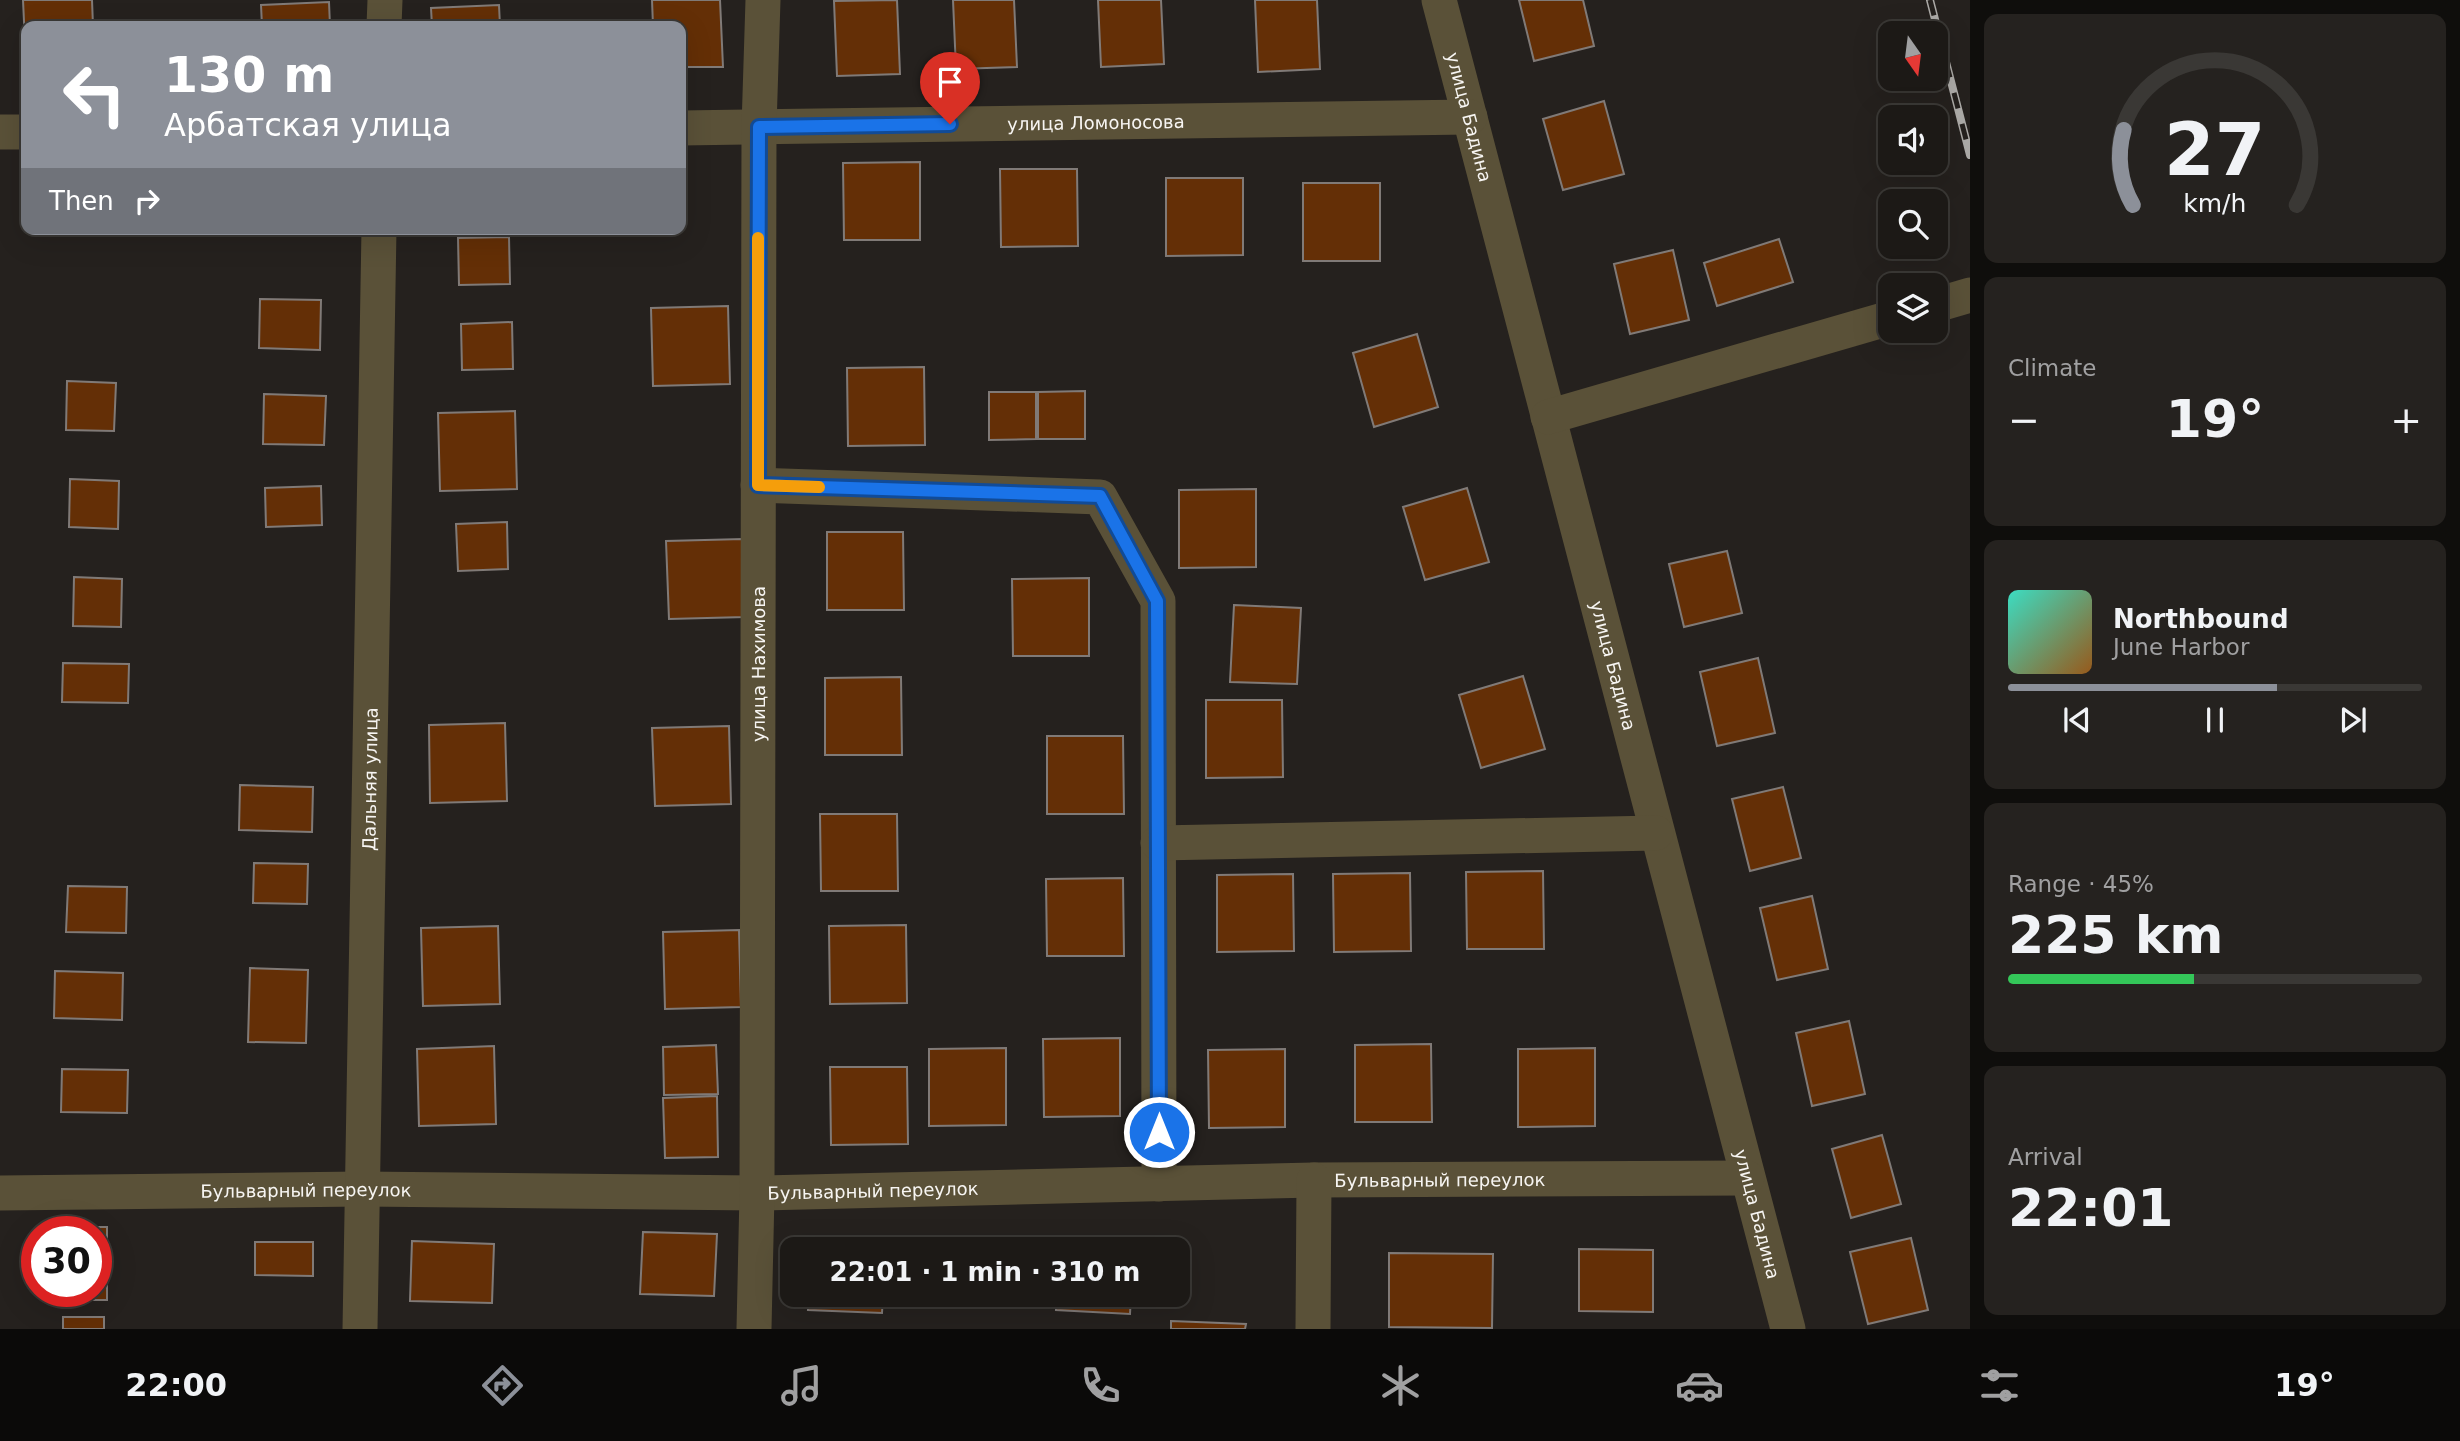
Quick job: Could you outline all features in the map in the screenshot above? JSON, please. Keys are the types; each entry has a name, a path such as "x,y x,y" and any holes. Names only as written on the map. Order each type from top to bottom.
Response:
{"street":[{"path":"384,21 385,0"},
{"name":"улица Нахимова","path":"754,1329 757,1193 759,127 763,0"},
{"name":"улица Бадина","path":"1439,0 1788,1329"},
{"name":"улица Ломоносова","path":"686,128 1469,117"},
{"path":"0,132 21,132"},
{"name":"Дальняя улица","path":"360,1329 379,235"},
{"path":"1948,301 1970,295"},
{"path":"1548,417 1878,321"},
{"path":"758,485 1100,496 1157,601 1159,1184"},
{"path":"1158,843 1657,833"},
{"name":"Бульварный переулок","path":"0,1193 362,1189 757,1193 1314,1180 1747,1178"},
{"path":"1313,1329 1314,1180"}],"building":[{"path":"23,0 92,0 93,21 24,21"},
{"path":"652,0 720,0 723,67 686,67 686,21 653,21"},
{"path":"897,0 900,74 837,76 834,1"},
{"path":"953,0 1014,0 1017,67 956,69"},
{"path":"1098,0 1161,0 1164,64 1101,67"},
{"path":"1255,0 1317,0 1320,69 1258,72"},
{"path":"1519,0 1583,0 1594,46 1534,61"},
{"path":"329,2 330,21 262,21 261,5"},
{"path":"499,5 500,21 432,21 431,8"},
{"path":"1604,101 1624,174 1563,190 1543,119"},
{"path":"920,162 920,240 844,240 843,163"},
{"path":"1000,169 1077,169 1078,246 1001,247"},
{"path":"1166,178 1243,178 1243,255 1166,256"},
{"path":"1303,183 1380,183 1380,261 1303,261"},
{"path":"509,237 510,284 459,285 458,238"},
{"path":"1779,239 1793,282 1717,306 1704,263"},
{"path":"1673,250 1689,320 1630,334 1614,264"},
{"path":"260,299 321,300 320,350 259,348"},
{"path":"728,306 730,384 653,386 651,308"},
{"path":"512,322 513,369 462,370 461,324"},
{"path":"1417,334 1438,407 1374,427 1353,353"},
{"path":"924,367 925,445 848,446 847,368"},
{"path":"67,381 116,383 114,431 66,430"},
{"path":"1085,391 1085,439 1038,439 1038,392"},
{"path":"989,392 1036,392 1036,439 989,440"},
{"path":"264,394 326,396 324,445 263,444"},
{"path":"515,411 517,489 440,491 438,413"},
{"path":"70,479 119,481 118,529 69,527"},
{"path":"321,486 322,525 266,527 265,488"},
{"path":"1467,488 1489,562 1425,580 1403,507"},
{"path":"1256,489 1256,567 1179,568 1179,490"},
{"path":"507,522 508,569 458,571 456,524"},
{"path":"827,532 903,532 904,610 827,610"},
{"path":"743,539 745,617 669,619 666,541"},
{"path":"1727,551 1742,613 1684,627 1669,564"},
{"path":"74,577 122,579 121,627 73,626"},
{"path":"1089,578 1089,656 1013,656 1012,579"},
{"path":"1234,605 1301,608 1297,684 1230,682"},
{"path":"1758,658 1775,733 1717,746 1700,672"},
{"path":"63,663 129,664 128,703 62,702"},
{"path":"1523,676 1545,749 1481,768 1459,695"},
{"path":"901,677 902,755 825,755 825,678"},
{"path":"1206,700 1282,700 1283,777 1206,778"},
{"path":"505,723 507,801 430,803 429,725"},
{"path":"729,726 731,804 655,806 652,728"},
{"path":"1047,736 1123,736 1124,814 1047,814"},
{"path":"240,785 313,787 312,832 239,830"},
{"path":"1783,787 1801,858 1750,871 1732,799"},
{"path":"820,814 897,814 898,891 821,891"},
{"path":"254,863 308,864 307,904 253,903"},
{"path":"1543,871 1544,949 1467,949 1466,872"},
{"path":"1410,873 1411,951 1334,952 1333,874"},
{"path":"1293,874 1294,951 1217,952 1217,875"},
{"path":"1123,878 1124,956 1047,956 1046,879"},
{"path":"68,886 127,887 126,933 66,932"},
{"path":"1812,896 1828,969 1777,980 1760,908"},
{"path":"906,925 907,1003 830,1004 829,926"},
{"path":"498,926 500,1004 423,1006 421,928"},
{"path":"739,930 741,1007 665,1009 663,932"},
{"path":"250,968 308,970 306,1043 248,1042"},
{"path":"55,971 123,973 122,1020 54,1018"},
{"path":"1849,1021 1865,1094 1812,1106 1796,1033"},
{"path":"1120,1038 1120,1116 1044,1117 1043,1039"},
{"path":"1431,1044 1432,1122 1355,1122 1355,1045"},
{"path":"716,1045 718,1094 664,1095 663,1047"},
{"path":"494,1046 496,1124 419,1126 417,1049"},
{"path":"1006,1048 1006,1125 929,1126 929,1049"},
{"path":"1595,1048 1595,1126 1518,1127 1518,1049"},
{"path":"1285,1049 1285,1127 1209,1128 1208,1050"},
{"path":"830,1067 907,1067 908,1144 831,1145"},
{"path":"62,1069 128,1070 127,1113 61,1112"},
{"path":"717,1096 718,1157 665,1158 663,1098"},
{"path":"1882,1135 1901,1204 1851,1218 1832,1149"},
{"path":"643,1232 717,1234 714,1296 640,1294"},
{"path":"1911,1238 1928,1310 1868,1324 1850,1252"},
{"path":"412,1241 494,1244 492,1303 410,1301"},
{"path":"255,1242 313,1242 313,1276 255,1275"},
{"path":"1579,1249 1653,1250 1653,1312 1579,1311"},
{"path":"1389,1253 1493,1254 1492,1328 1389,1327"},
{"path":"808,1307 882,1307 882,1313 808,1310"},
{"path":"1056,1307 1130,1307 1130,1314 1056,1310"},
{"path":"63,1317 104,1317 104,1329 63,1329"},
{"path":"1171,1321 1246,1324 1245,1329 1171,1329"}],"railway":[{"path":"1930,0 1970,155"}],"slow traffic":[{"path":"758,238 758,485 819,487"}],"route":[{"path":"950,124 759,127 758,485 1100,496 1157,601 1159,1132"}]}
